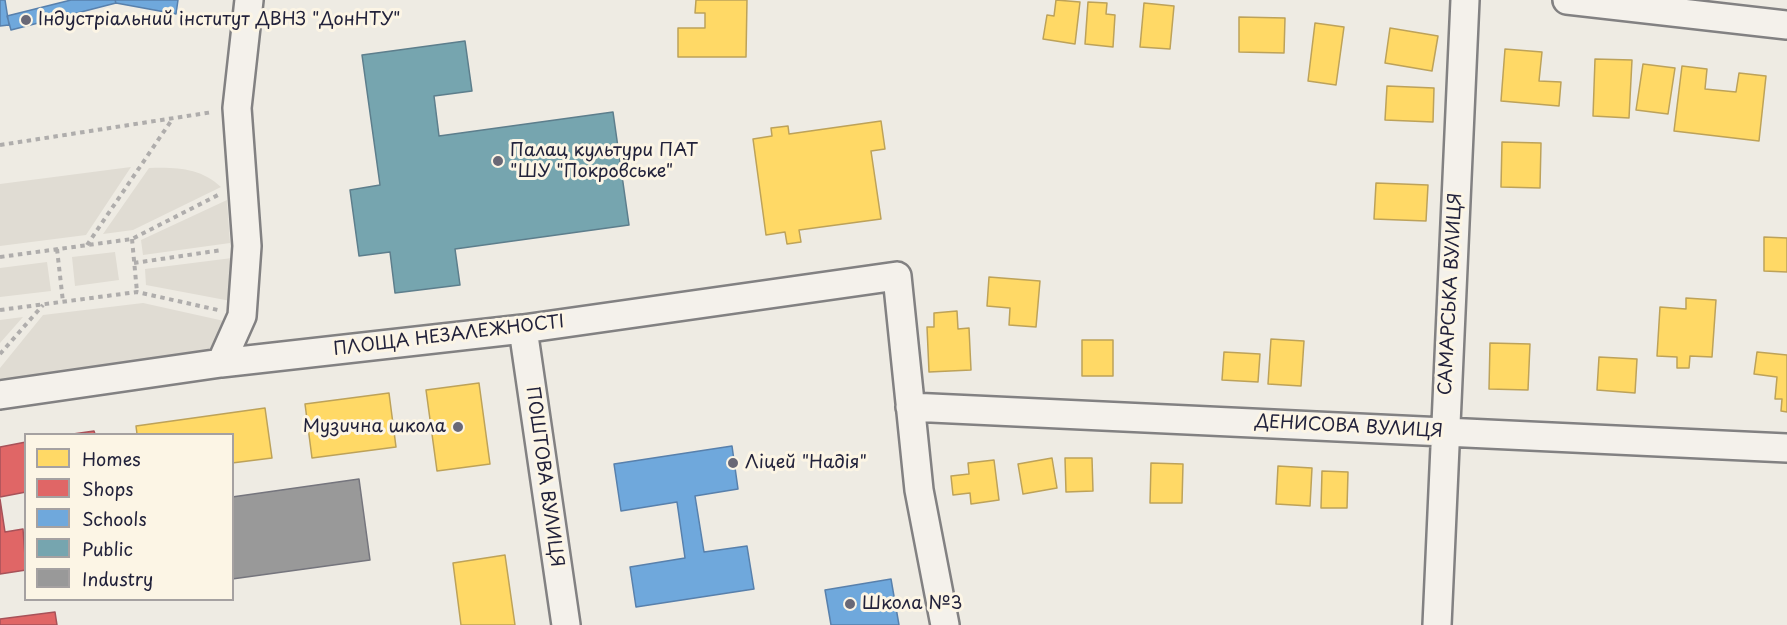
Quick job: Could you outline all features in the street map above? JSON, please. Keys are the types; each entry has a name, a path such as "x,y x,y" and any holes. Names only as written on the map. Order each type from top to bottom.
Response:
{"street":[{"path":"221,363 242,316 247,246 240,184 237,108 249,0"},
{"name":"САМАРСЬКА ВУЛИЦЯ","path":"1437,625 1465,0"},
{"path":"1567,0 1787,25"},
{"name":"ПЛОЩА НЕЗАЛЕЖНОСТІ","path":"0,395 221,363 523,329 897,276 910,407"},
{"name":"ПОШТОВА ВУЛИЦЯ","path":"523,329 566,625"},
{"path":"910,407 919,490 945,625"},
{"name":"ДЕНИСОВА ВУЛИЦЯ","path":"910,407 1787,448"}],"path":[{"path":"0,145 171,121 237,108"},
{"path":"86,246 171,121"},
{"path":"0,257 132,239 240,184"},
{"path":"132,239 137,292"},
{"path":"134,263 247,246"},
{"path":"57,249 63,302"},
{"path":"0,310 137,292 242,316"},
{"path":"0,354 43,305"}],"shaded area":[{"path":"131,167 86,235 0,246 0,184"},
{"path":"149,168 197,172 221,187 133,230 103,234"},
{"path":"227,200 230,243 143,255 141,240"},
{"path":"115,252 119,280 75,286 72,257"},
{"path":"232,258 236,302 146,285 145,269"},
{"path":"47,262 51,291 0,297 0,268"},
{"path":"143,303 233,323 213,349 196,355 0,380 0,368 43,315"},
{"path":"23,317 0,343 0,320"}],"building: Homes":[{"path":"696,0 747,0 746,57 678,57 678,28 705,28 705,13 695,13"},
{"path":"1056,0 1080,2 1075,44 1043,39 1047,15 1054,16"},
{"path":"1088,2 1107,3 1106,14 1115,15 1113,47 1085,44"},
{"path":"1144,3 1174,6 1170,49 1140,47"},
{"path":"1239,17 1285,18 1284,53 1239,52"},
{"path":"1315,23 1344,27 1336,85 1308,81"},
{"path":"1390,28 1438,36 1432,71 1385,63"},
{"path":"1505,49 1542,52 1539,81 1561,82 1559,106 1501,101"},
{"path":"1595,59 1632,60 1629,118 1593,116"},
{"path":"1643,64 1675,68 1668,114 1636,110"},
{"path":"1682,66 1707,69 1705,89 1736,92 1739,73 1766,76 1759,141 1674,131"},
{"path":"1387,86 1434,88 1433,122 1385,120"},
{"path":"881,121 885,149 871,151 881,219 799,230 801,242 787,244 785,232 766,235 753,139 772,136 771,128 788,126 789,134"},
{"path":"1502,142 1541,143 1540,188 1501,187"},
{"path":"1376,183 1428,185 1426,221 1374,219"},
{"path":"1764,237 1787,238 1787,272 1764,271"},
{"path":"989,277 1040,281 1036,327 1009,325 1010,308 987,306"},
{"path":"1686,298 1716,300 1712,357 1690,356 1689,368 1677,368 1677,357 1657,356 1660,307 1686,309"},
{"path":"957,311 958,329 969,328 971,370 929,372 927,327 934,327 934,313"},
{"path":"1271,339 1304,341 1301,386 1268,384"},
{"path":"1082,340 1113,340 1113,376 1082,376"},
{"path":"1490,343 1530,344 1528,390 1489,389"},
{"path":"1224,352 1260,354 1258,382 1222,380"},
{"path":"1757,352 1787,355 1787,412 1781,411 1782,399 1775,399 1777,377 1754,374"},
{"path":"1599,357 1637,359 1635,393 1597,390"},
{"name":"Музична школа","path":"479,383 490,464 437,471 426,390"},
{"path":"389,393 396,447 312,458 305,404"},
{"path":"265,408 272,458 234,463 234,433 137,433 136,426"},
{"path":"1052,458 1057,488 1023,494 1018,464"},
{"path":"1065,458 1092,458 1093,491 1066,492"},
{"path":"994,460 999,500 971,504 970,493 953,495 951,476 969,474 968,463"},
{"path":"1151,463 1183,464 1182,503 1150,503"},
{"path":"1278,466 1312,468 1310,506 1276,504"},
{"path":"1322,471 1348,472 1347,508 1321,508"},
{"path":"505,555 515,625 461,625 453,563"}],"building: Shops":[{"path":"24,442 24,492 0,497 0,447"},
{"path":"0,499 5,532 23,529 24,570 0,574"},
{"path":"55,612 57,625 0,625 0,619"}],"building: Schools":[{"path":"0,0 5,0 9,25 0,26"},
{"path":"71,0 115,0 116,3 11,30 7,16"},
{"path":"115,0 178,0 176,14 116,3"},
{"path":"732,446 738,489 695,496 704,552 747,546 754,589 636,607 630,567 685,558 677,502 621,511 614,464"},
{"path":"891,579 899,625 831,625 825,590"}],"building: Public":[{"name":"Палац культури ПАТ \"ШУ \"Покровське\"","path":"465,41 472,91 434,96 439,136 613,112 629,225 455,249 460,285 395,293 390,252 359,256 350,190 380,185 362,55"}],"building: Industry":[{"path":"359,479 370,560 234,579 234,497"}],"place":[{"name":"Індустріальний інститут ДВНЗ \"ДонНТУ\"","path":"26,20"},
{"name":"Палац культури ПАТ \"ШУ \"Покровське\"","path":"498,161"},
{"name":"Музична школа","path":"458,427"},
{"name":"Ліцей \"Надія\"","path":"733,463"},
{"name":"Школа №3","path":"850,604"}]}
